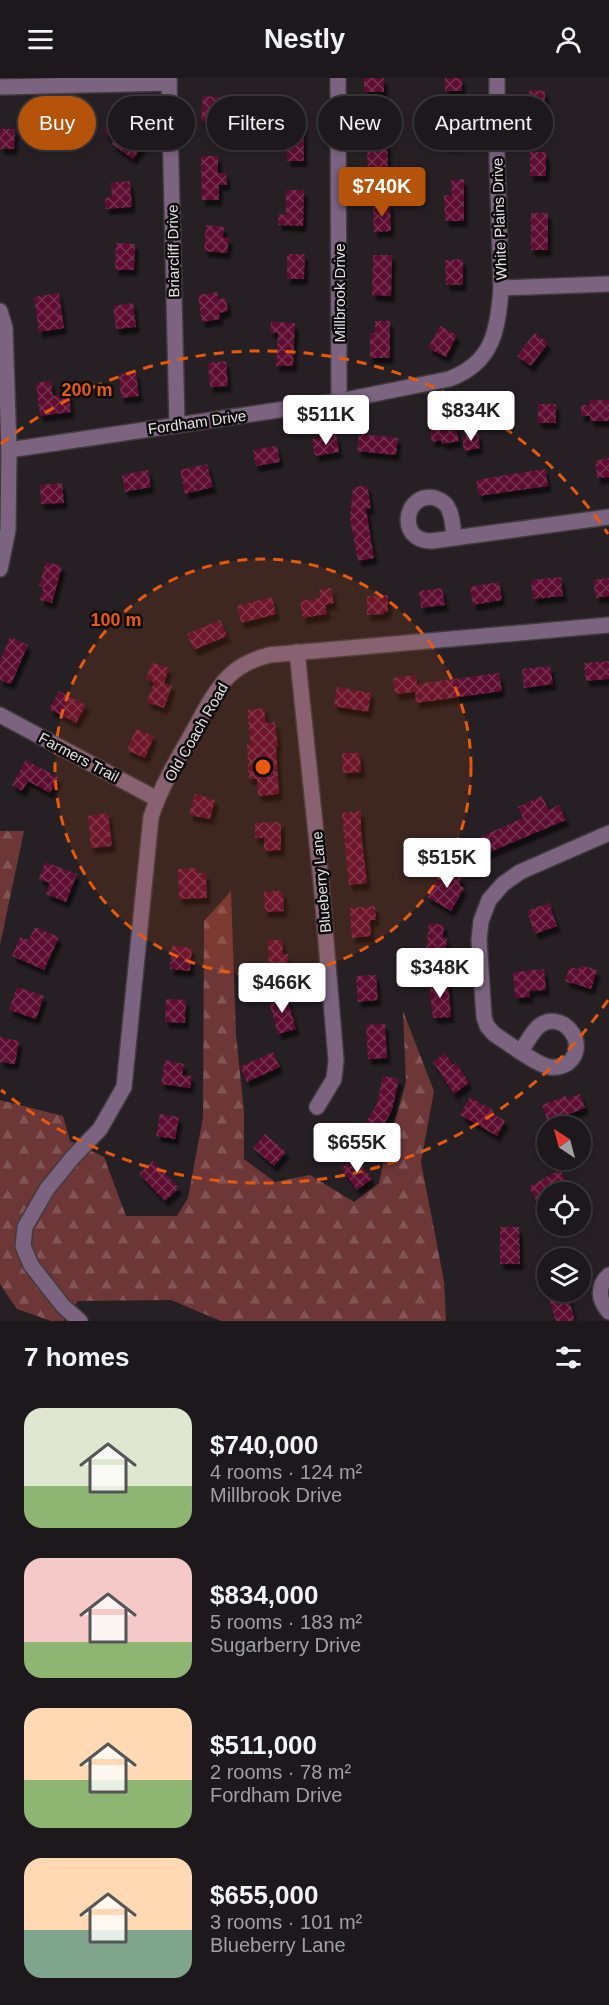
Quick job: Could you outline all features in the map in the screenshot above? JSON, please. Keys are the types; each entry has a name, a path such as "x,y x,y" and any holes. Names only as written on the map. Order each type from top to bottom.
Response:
{"street":[{"name":"Millbrook Drive","path":"338,78 339,401"},
{"name":"White Plains Drive","path":"497,78 501,288"},
{"path":"0,87 169,81"},
{"name":"Briarcliff Drive","path":"169,81 177,425"},
{"path":"501,288 609,284"},
{"name":"Fordham Drive","path":"9,450 339,401 437,382 461,375 479,362 492,342 497,328 501,288"},
{"path":"0,311 4,328 9,450 8,530 0,569"},
{"path":"454,538 609,517"},
{"name":"Old Coach Road","path":"80,1321 63,1306 32,1265 23,1246 25,1227 47,1189 100,1129 124,1088 151,817 157,799 214,694 239,667 269,655 609,625"},
{"name":"Blueberry Lane","path":"297,652 320,869 336,1060 334,1079 318,1107"},
{"name":"Farmers Trail","path":"0,715 157,799"},
{"path":"521,1051 494,1034 485,1022 479,940 484,910 495,892 512,878 609,833"},
{"path":"609,1275 602,1284 600,1294 602,1303 609,1312"}],"green space":[{"path":"0,831 24,831 0,945"},
{"path":"231,891 236,1035 244,1111 244,1159 275,1182 310,1175 354,1202 379,1183 406,1082 403,1011 434,1091 421,1162 444,1281 446,1321 221,1321 171,1300 78,1301 63,1321 51,1321 17,1309 0,1284 0,1100 63,1116 70,1141 104,1157 126,1216 177,1216 188,1198 203,1117 204,921"}],"building":[{"path":"364,78 384,78 384,92 364,92"},
{"path":"445,78 462,78 462,91 445,91"},
{"path":"529,90 545,91 545,96 529,96"},
{"path":"203,96 207,96 207,121 201,121"},
{"path":"0,129 15,129 14,149 0,149"},
{"path":"120,150 140,150 133,159"},
{"path":"287,150 304,150 304,161 287,161"},
{"path":"367,150 387,150 388,171 368,172"},
{"path":"530,152 546,152 546,176 530,176"},
{"path":"201,156 218,156 218,173 226,173 227,185 219,185 219,200 202,200"},
{"path":"464,179 464,221 445,221 444,195 452,195 451,180"},
{"path":"130,181 132,207 106,209 105,198 112,197 111,183"},
{"path":"286,190 304,190 303,226 278,225 278,214 286,215"},
{"path":"390,204 391,231 374,232 373,205"},
{"path":"531,213 548,213 548,250 531,250"},
{"path":"206,225 224,227 223,238 229,238 227,253 204,251"},
{"path":"116,243 135,244 134,270 115,270"},
{"path":"287,254 305,254 304,279 287,279"},
{"path":"373,255 392,255 391,296 372,295"},
{"path":"463,259 463,285 446,285 445,260"},
{"path":"217,292 218,299 226,298 228,311 219,313 220,319 202,322 198,295"},
{"path":"59,293 64,328 39,332 34,297"},
{"path":"133,303 136,327 116,329 113,306"},
{"path":"375,321 390,321 390,358 370,358 370,333 375,333"},
{"path":"271,322 295,323 293,366 276,366 278,333 270,332"},
{"path":"440,326 457,335 446,357 428,348"},
{"path":"535,333 548,343 531,366 517,356"},
{"path":"226,361 228,386 210,387 208,363"},
{"path":"136,372 139,396 121,398 119,374"},
{"path":"51,381 53,396 69,394 71,412 40,416 36,383"},
{"path":"590,400 609,400 609,421 590,421 590,416 581,416 581,405 590,405"},
{"path":"538,404 556,404 556,423 538,423"},
{"path":"454,419 459,441 442,444 441,440 432,442 429,424"},
{"path":"478,433 480,448 464,451 462,436"},
{"path":"359,434 398,438 396,455 357,451"},
{"path":"336,435 339,452 315,456 312,439"},
{"path":"277,446 280,462 256,466 253,450"},
{"path":"609,458 609,477 597,478 595,461"},
{"path":"207,464 213,487 185,494 180,470"},
{"path":"545,469 548,486 479,496 476,480"},
{"path":"148,470 151,487 125,492 122,475"},
{"path":"62,483 64,503 41,504 40,485"},
{"path":"367,485 371,508 366,509 374,558 358,561 350,518 353,488"},
{"path":"46,562 62,566 52,603 40,600 43,587 39,586"},
{"path":"561,577 563,596 533,599 531,580"},
{"path":"609,578 609,596 596,598 593,580"},
{"path":"499,582 502,600 473,605 470,587"},
{"path":"331,588 334,603 325,605 327,614 303,618 300,601 320,598 319,590"},
{"path":"442,588 445,605 421,608 419,591"},
{"path":"388,595 388,612 367,615 367,596"},
{"path":"272,597 276,614 241,623 237,606"},
{"path":"220,620 227,636 194,650 187,634"},
{"path":"10,637 28,645 11,684 0,680 0,661"},
{"path":"609,661 609,679 586,681 584,663"},
{"path":"152,663 169,668 164,683 172,686 164,708 147,702 154,682 146,679"},
{"path":"550,666 553,684 524,688 522,669"},
{"path":"499,673 502,691 416,703 415,692 395,694 393,678 416,675 417,684"},
{"path":"337,687 371,693 368,712 334,706"},
{"path":"59,691 86,705 76,723 49,709"},
{"path":"264,708 266,723 275,722 279,794 258,796 257,779 249,779 247,744 251,744 247,710"},
{"path":"136,729 154,736 145,758 127,750"},
{"path":"342,753 360,753 361,772 343,773"},
{"path":"26,760 59,778 50,793 28,781 22,791 12,785"},
{"path":"195,794 215,800 210,819 189,815"},
{"path":"542,796 549,810 559,805 566,820 485,854 478,838 523,818 518,807"},
{"path":"361,811 367,883 349,885 342,813"},
{"path":"108,813 112,846 91,848 88,816"},
{"path":"281,822 281,850 264,851 264,838 255,838 255,823"},
{"path":"45,862 77,874 66,902 46,894 50,883 39,879"},
{"path":"444,867 462,878 459,885 464,888 451,911 427,897"},
{"path":"197,868 198,873 206,873 207,898 179,899 178,869"},
{"path":"264,892 283,892 284,911 265,912"},
{"path":"549,903 557,926 535,934 527,911"},
{"path":"375,906 376,920 370,920 371,936 352,938 350,908"},
{"path":"429,923 444,925 443,937 447,938 444,963 425,961"},
{"path":"35,927 59,937 44,970 12,956 20,937 29,940"},
{"path":"268,940 282,940 283,954 288,954 289,973 269,974"},
{"path":"172,946 192,948 190,971 170,969"},
{"path":"580,965 597,970 591,989 565,981 570,967 579,969"},
{"path":"544,969 546,990 529,991 530,997 515,998 513,972"},
{"path":"376,975 378,1000 358,1002 356,976"},
{"path":"448,980 451,1017 433,1018 429,982"},
{"path":"17,987 44,996 36,1019 9,1010"},
{"path":"286,994 296,1029 278,1034 268,998"},
{"path":"166,999 186,1000 185,1023 165,1022"},
{"path":"385,1024 387,1058 368,1059 366,1025"},
{"path":"0,1037 19,1041 15,1064 0,1062"},
{"path":"273,1052 280,1067 247,1082 240,1067"},
{"path":"445,1053 453,1065 456,1063 469,1083 454,1094 433,1062"},
{"path":"165,1060 184,1064 182,1075 192,1076 190,1088 161,1084"},
{"path":"383,1076 399,1079 392,1110 380,1132 365,1124 377,1104"},
{"path":"580,1094 585,1108 564,1116 546,1116 542,1105 566,1096 567,1099"},
{"path":"470,1097 493,1110 492,1113 505,1121 497,1136 460,1115"},
{"path":"160,1114 179,1117 175,1139 156,1136"},
{"path":"265,1134 286,1152 274,1166 253,1148"},
{"path":"356,1157 372,1179 357,1190 341,1168"},
{"path":"153,1161 179,1188 165,1201 139,1174"},
{"path":"560,1170 567,1182 538,1182"},
{"path":"537,1183 537,1202 529,1187"},
{"path":"500,1227 519,1227 520,1264 500,1264"},
{"path":"550,1302 570,1302 575,1321 556,1321"}]}
